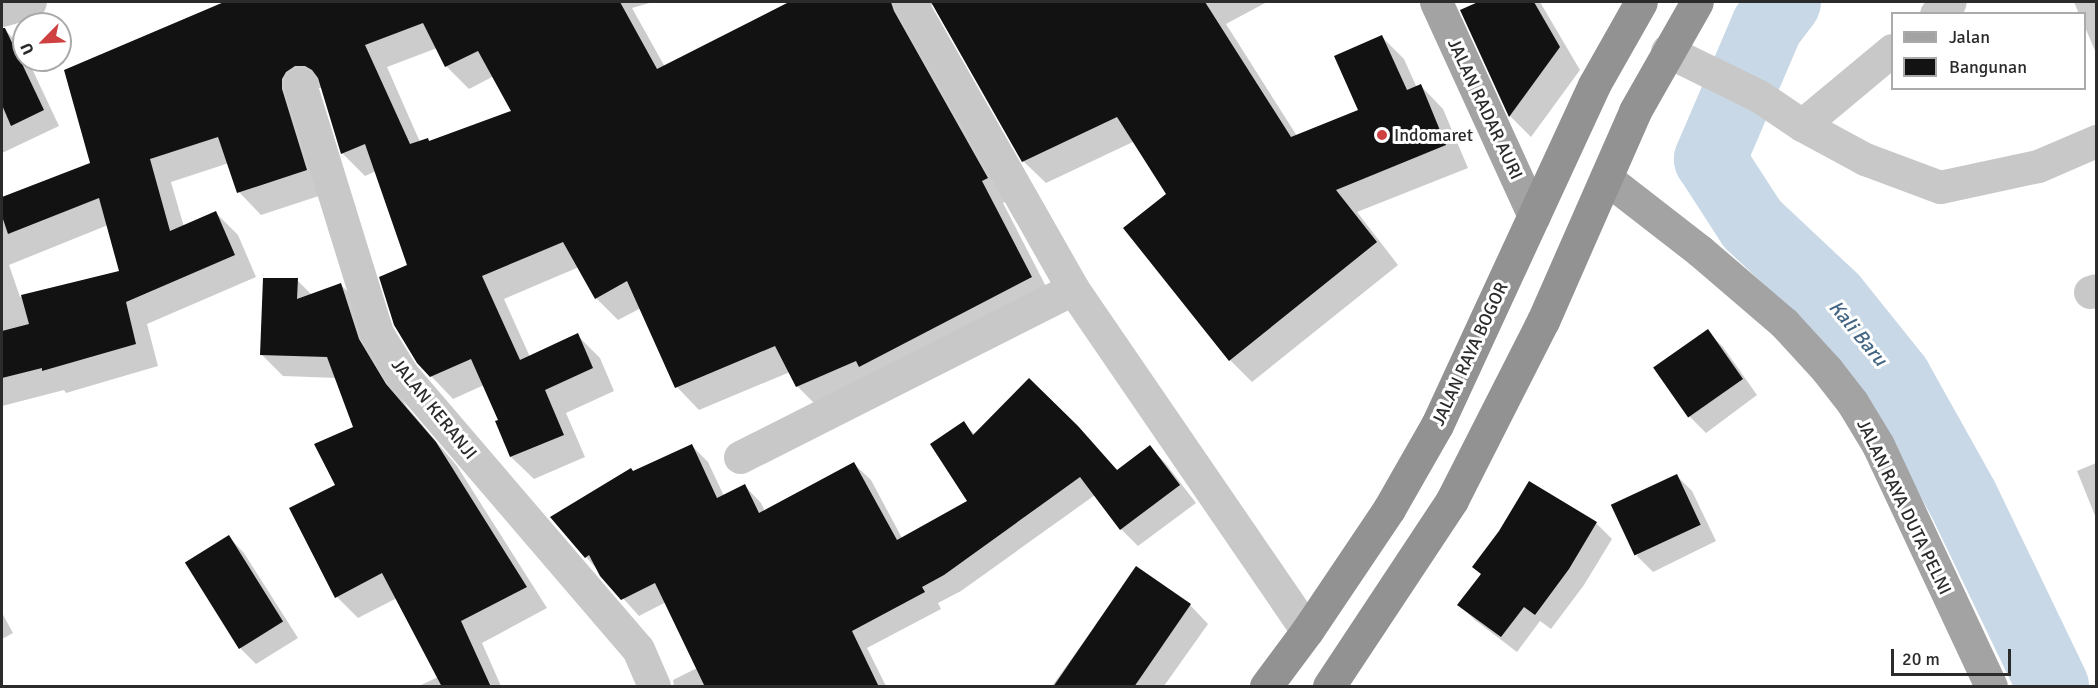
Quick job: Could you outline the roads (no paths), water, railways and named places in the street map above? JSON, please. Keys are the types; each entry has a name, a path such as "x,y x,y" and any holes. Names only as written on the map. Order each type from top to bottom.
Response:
{"highway":[{"name":"JALAN RAYA BOGOR","path":"1266,687 1307,631 1389,509 1437,425 1594,85 1641,2"},
{"path":"1329,687 1452,500 1543,321 1635,111 1680,58 1697,2"}],"main road":[{"name":"JALAN RADAR AURI","path":"1436,2 1534,216"},
{"name":"JALAN RAYA DUTA PELNI","path":"1606,178 1700,251 1784,324 1827,370 1852,402 1878,445 1991,687"}],"street":[{"path":"2,10 30,2"},
{"path":"910,2 1073,289 1307,631"},
{"path":"1938,12 1950,2"},
{"path":"1802,125 1891,52"},
{"path":"1680,58 1746,90 1802,125 1865,159 1940,186 2038,166 2097,141"},
{"name":"JALAN KERANJI","path":"300,84 377,333 402,374 638,649 654,687"},
{"path":"740,457 1073,289"}],"waterway":[{"name":"Kali Baru","path":"1785,2 1767,26 1710,159 1752,224 1832,299 1896,379 1963,499 2053,686"}],"place":[{"name":"Indomaret","path":"1382,135"}]}
